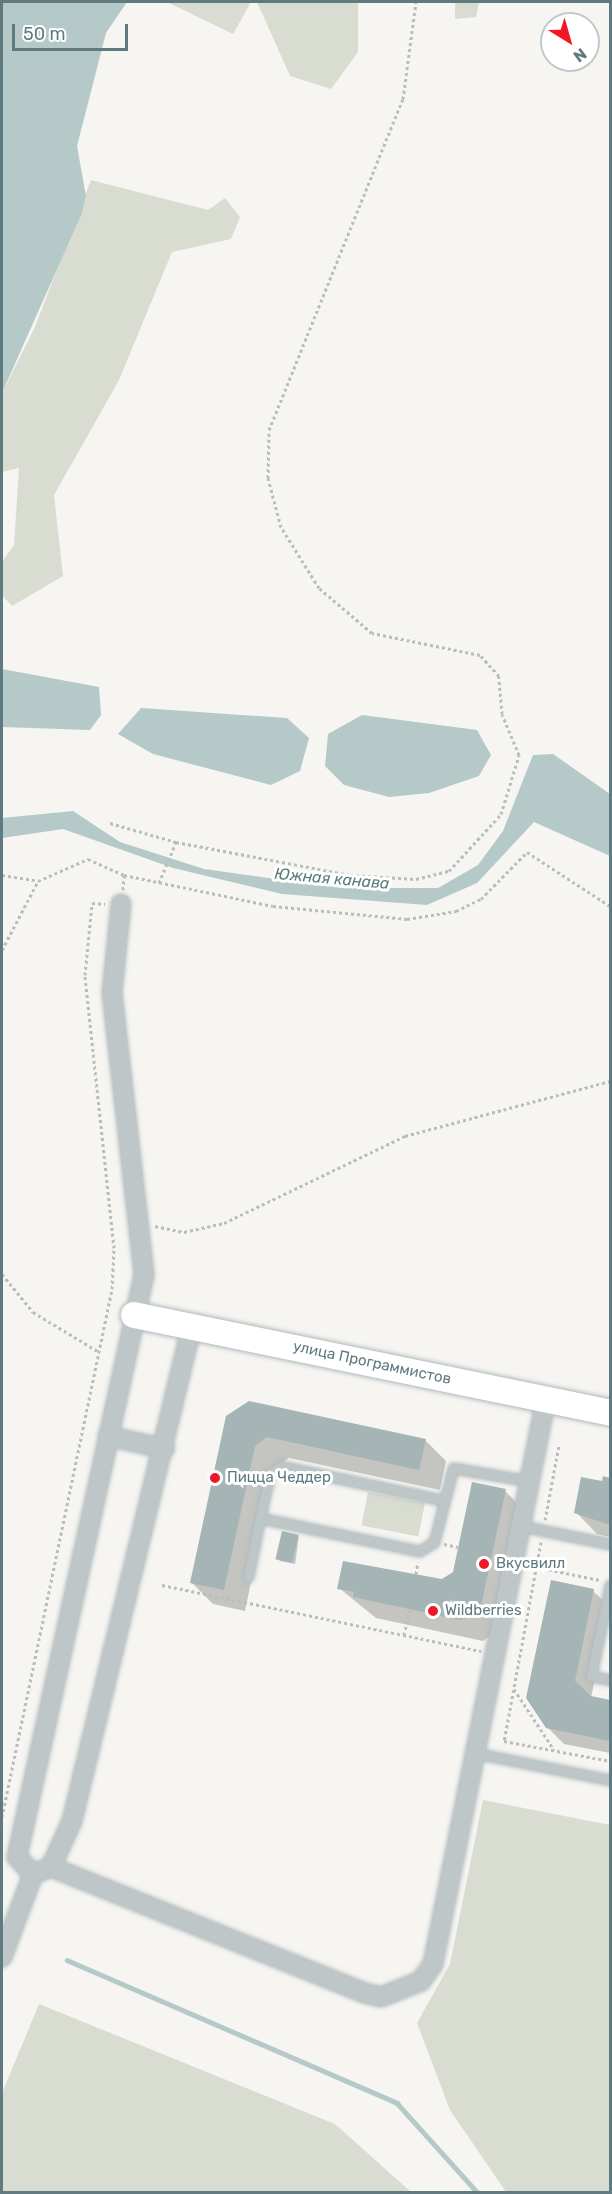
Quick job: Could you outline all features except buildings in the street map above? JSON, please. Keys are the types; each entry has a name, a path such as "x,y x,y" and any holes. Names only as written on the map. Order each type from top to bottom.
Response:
{"street":[{"path":"33,1874 17,1857 144,1275 112,993 122,904"},
{"name":"улица Программистов","path":"134,1315 192,1325 610,1413"},
{"path":"51,1867 72,1821 165,1449 192,1325"},
{"path":"2,1957 33,1874 51,1867 364,1993 381,1998 403,1992 421,1981 433,1964 546,1400"},
{"path":"108,1436 165,1449"}],"lane":[{"path":"248,1577 270,1473 281,1466 442,1500"},
{"path":"260,1518 420,1551 434,1542 448,1475 461,1466 530,1481"},
{"path":"521,1526 610,1544"},
{"path":"607,1583 591,1676 610,1680"},
{"path":"475,1753 610,1780"}],"path":[{"path":"110,823 176,842 350,875 416,879 449,871 501,814 519,755 502,714 499,676 480,655 372,633 319,588 280,527 268,478 269,430 403,99 416,2"},
{"path":"159,883 167,853 176,842"},
{"path":"2,875 38,881 87,859 124,875 273,906 407,919 456,910 481,899 527,852 610,906"},
{"path":"2,1817 100,1352 114,1248 85,975 92,903 122,904 124,875"},
{"path":"2,950 38,881"},
{"path":"138,1223 184,1232 224,1223 405,1136 610,1081"},
{"path":"2,1274 33,1312 100,1352"},
{"path":"559,1445 504,1741 610,1761"},
{"path":"537,1567 607,1583"},
{"path":"162,1586 495,1654"},
{"path":"404,1635 410,1610"},
{"path":"514,1689 554,1750"}],"shaded area":[{"path":"2,2 127,2 106,33 77,146 86,196 82,213 2,393"},
{"path":"167,2 251,2 233,34"},
{"path":"257,2 358,2 358,52 331,89 290,76"},
{"path":"455,2 479,2 476,17 455,19"},
{"path":"91,180 208,210 225,198 240,217 231,239 172,252 119,380 54,495 63,576 12,606 2,595 2,562 14,545 19,468 2,472 2,393 35,327"},
{"path":"2,669 99,687 101,715 90,730 2,727"},
{"path":"141,708 287,718 309,738 300,771 271,785 153,754 118,734"},
{"path":"362,715 477,730 491,755 479,776 429,793 389,797 344,785 325,766 328,734"},
{"path":"553,754 610,794 610,856 534,822 477,883 427,905 282,894 173,868 63,829 2,838 2,818 73,811 120,842 204,869 342,888 438,888 478,865 503,831 533,755"},
{"path":"368,1492 425,1503 418,1536 362,1525"},
{"path":"483,1800 610,1825 610,2192 506,2192 450,2110 417,2023 450,1964"},
{"path":"39,2004 335,2124 411,2192 2,2192 2,2093"}],"waterway":[{"path":"67,1960 397,2103 477,2192"}],"place":[{"name":"Пицца Чеддер","path":"215,1478"},
{"name":"Вкусвилл","path":"484,1564"},
{"name":"Wildberries","path":"433,1611"}],"water label":[{"name":"Южная канава","path":"332,879"}]}
